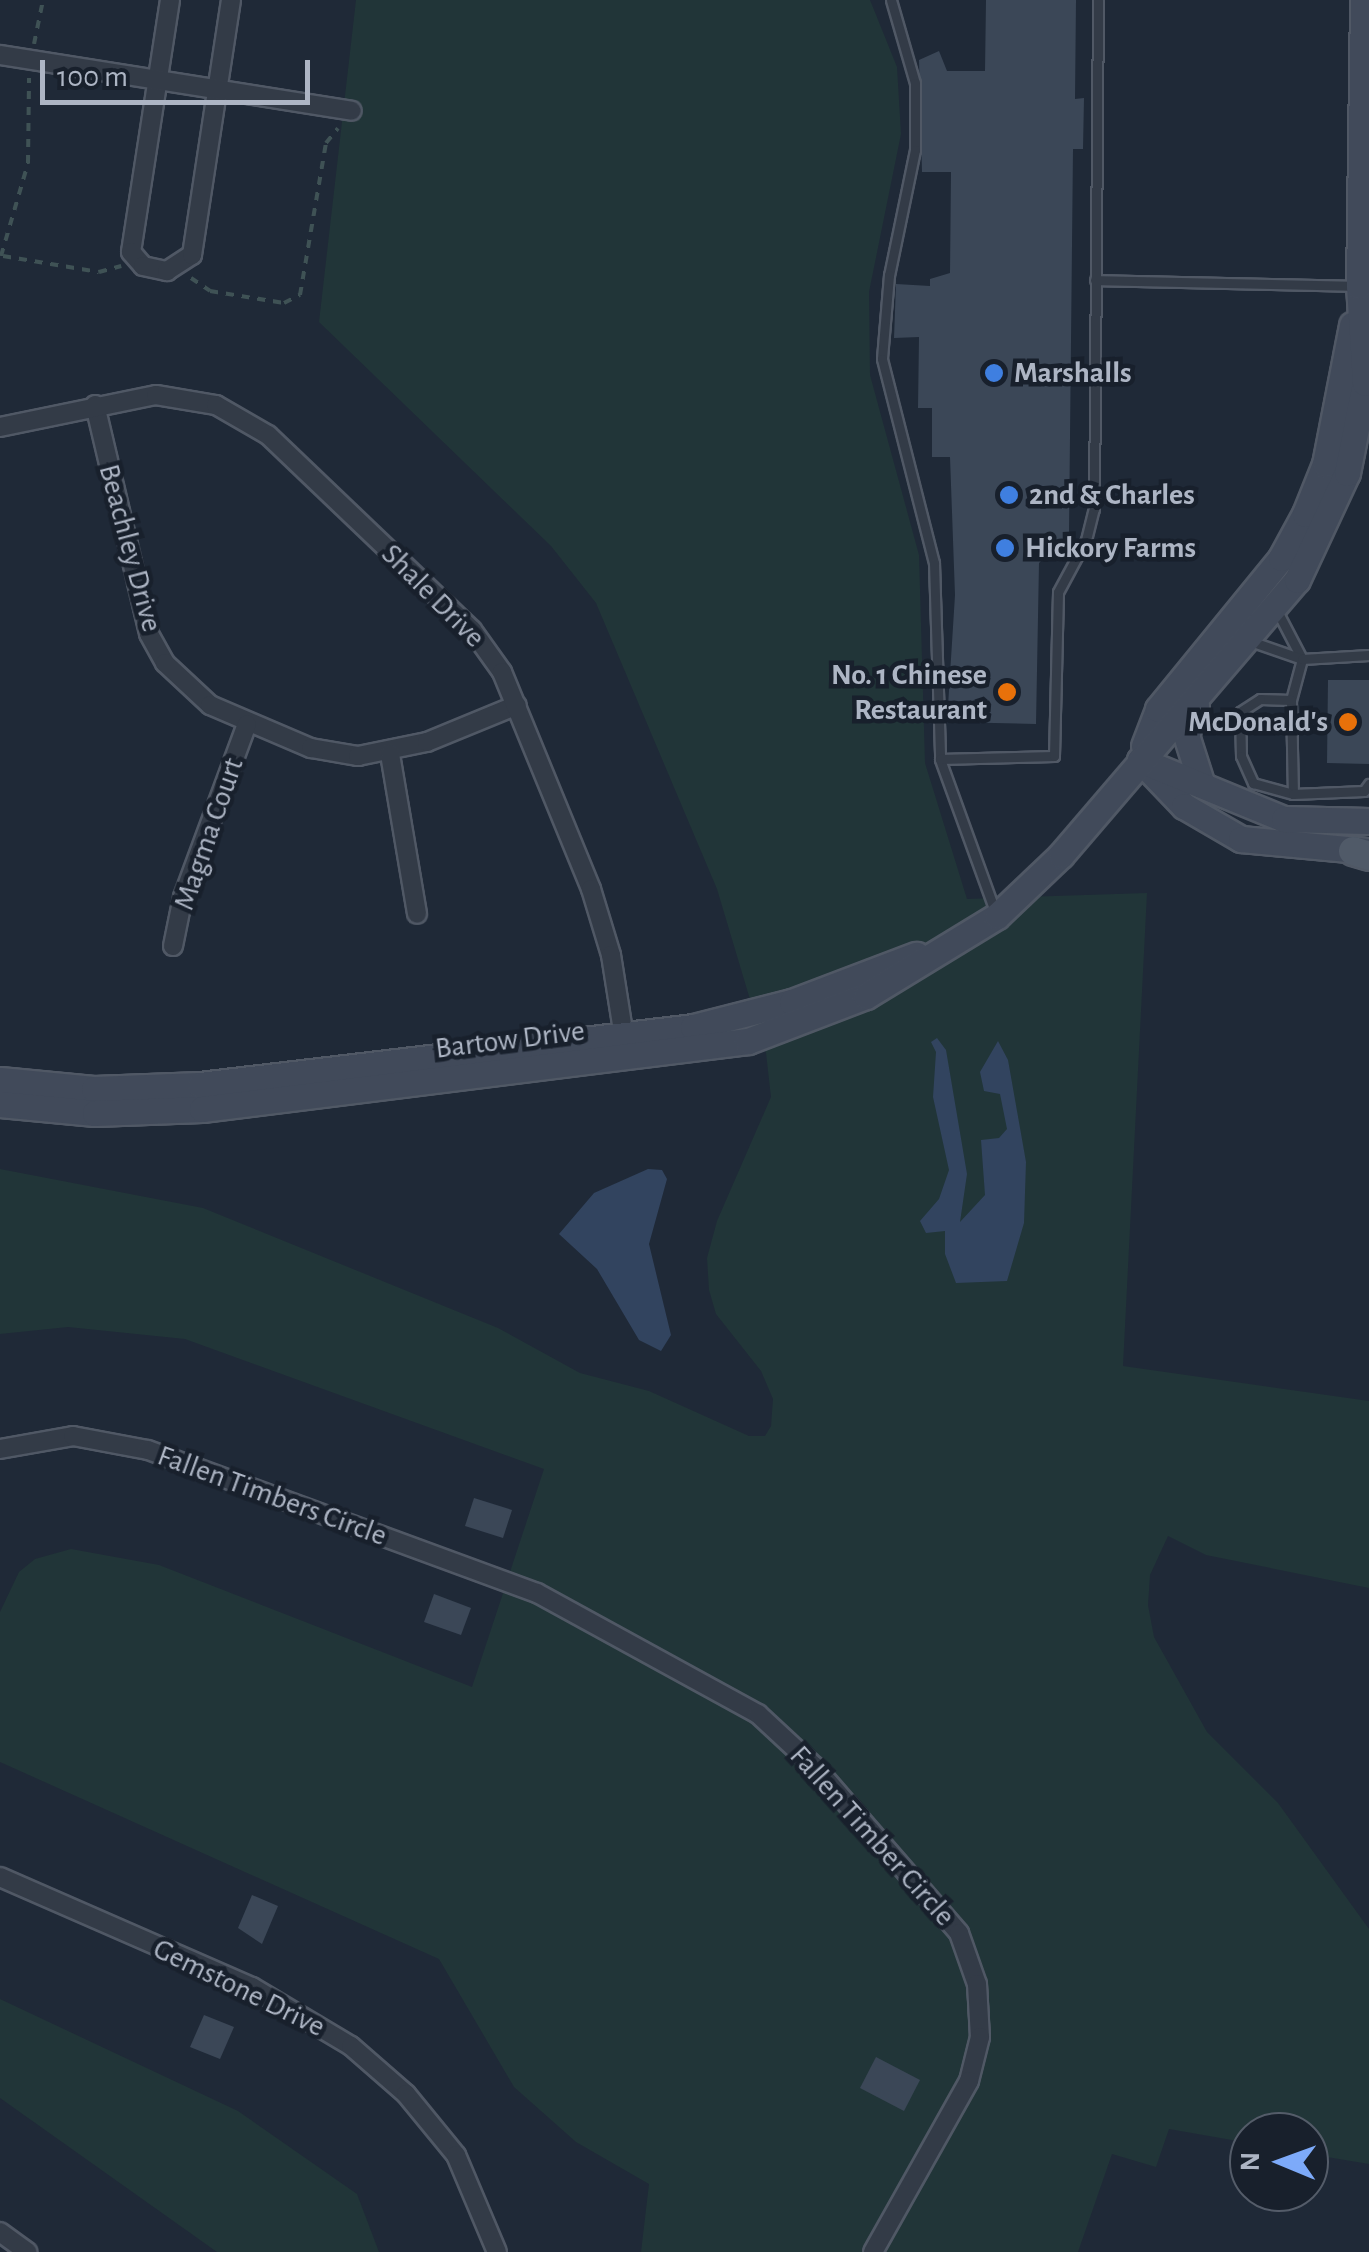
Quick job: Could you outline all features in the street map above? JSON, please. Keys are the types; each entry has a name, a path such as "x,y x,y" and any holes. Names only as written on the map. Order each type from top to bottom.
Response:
{"street":[{"path":"170,0 132,243 135,261 166,271 181,268 192,256 231,0"},
{"path":"1140,760 1158,708 1281,558 1305,514 1336,422 1366,287 1363,0"},
{"path":"0,55 352,112"},
{"name":"Bartow Drive","path":"0,1104 95,1113 202,1108 626,1046 757,1013 919,954 997,916 1061,855 1140,760 1202,696 1297,580 1347,474 1365,383 1366,287"},
{"name":"Shale Drive","path":"0,427 95,406 186,396 245,418 472,630 516,705 602,920 626,1046"},
{"name":"Beachley Drive","path":"95,406 149,634 188,687 248,724 332,754 390,754 516,705"},
{"path":"1202,696 1186,735 1202,784"},
{"name":"Magma Court","path":"173,946 183,898 248,724"},
{"path":"390,754 417,914"},
{"path":"1140,760 1284,819 1369,821"},
{"path":"1140,760 1184,806 1241,839 1364,853"},
{"name":"Bartow Drive","path":"0,1080 94,1089 200,1085 626,1046"},
{"name":"Fallen Timbers Circle","path":"0,1449 59,1437 111,1439 538,1593"},
{"name":"Fallen Timber Circle","path":"538,1593 758,1714 814,1766 959,1933 977,1984 980,2037 969,2081 873,2252"},
{"name":"Gemstone Drive","path":"0,1877 252,1987 351,2046 406,2094 456,2156 497,2252"},
{"path":"0,2232 28,2252"}],"lane":[{"path":"891,0 915,84 915,150 889,274 882,359 934,563 940,758 997,916"},
{"path":"940,758 1054,756 1058,592 1086,540 1094,509 1098,0"},
{"path":"1095,280 1366,287"},
{"path":"1275,607 1302,660 1291,700 1293,794"},
{"path":"1248,640 1302,660 1369,655"},
{"path":"1291,700 1260,699 1240,712 1241,756 1253,783 1293,794 1364,791 1369,784"}],"path":[{"path":"43,0 32,60 28,163 1,256 99,272 135,261"},
{"path":"181,268 210,291 284,303 300,296 326,143 352,112"}],"green space":[{"path":"356,0 870,0 897,67 901,134 869,292 870,375 919,555 925,763 967,899 1147,893 1123,1366 1369,1401 1369,1588 1206,1555 1168,1536 1150,1575 1148,1605 1154,1637 1207,1732 1278,1803 1369,1929 1369,2164 1329,2157 1329,2112 1229,2112 1229,2140 1169,2129 1156,2167 1112,2154 1078,2252 641,2252 649,2184 576,2142 514,2087 439,1959 0,1762 0,1612 19,1572 35,1559 71,1549 159,1565 472,1687 544,1469 185,1339 68,1327 0,1334 0,1169 203,1208 498,1328 580,1373 649,1391 749,1436 765,1436 771,1426 773,1399 761,1371 716,1314 709,1290 707,1258 717,1221 771,1097 766,1053 717,889 596,603 551,546 319,322"},
{"path":"0,1999 238,2111 357,2194 379,2252 217,2252 0,2098"}],"water":[{"path":"937,1038 946,1050 967,1174 960,1222 985,1195 981,1140 999,1138 1007,1129 1000,1094 984,1091 980,1072 998,1041 1008,1060 1026,1162 1024,1223 1007,1281 956,1283 945,1254 945,1231 926,1233 920,1221 939,1199 949,1170 933,1097 936,1052 931,1042"},
{"path":"648,1169 662,1170 667,1179 649,1244 671,1335 661,1351 639,1340 597,1269 559,1234 594,1193"}],"building":[{"path":"986,0 1076,0 1075,99 1084,98 1083,149 1073,149 1069,534 1039,563 1036,724 947,722 955,595 950,457 932,457 932,408 918,408 919,337 894,338 896,284 930,286 930,279 950,273 951,172 922,172 919,60 939,51 947,71 985,71"},
{"name":"McDonald's","path":"1328,680 1369,680 1369,764 1327,763"},
{"path":"474,1498 512,1510 503,1538 465,1526"},
{"path":"434,1594 471,1608 461,1635 424,1622"},
{"path":"252,1895 278,1906 262,1944 238,1928"},
{"path":"204,2015 234,2027 220,2059 190,2047"},
{"path":"876,2057 920,2080 904,2111 860,2088"}],"place":[{"name":"Marshalls","path":"994,373"},
{"name":"2nd & Charles","path":"1009,495"},
{"name":"Hickory Farms","path":"1005,548"},
{"name":"No. 1 Chinese Restaurant","path":"1007,692"},
{"name":"McDonald's","path":"1348,722"}]}
